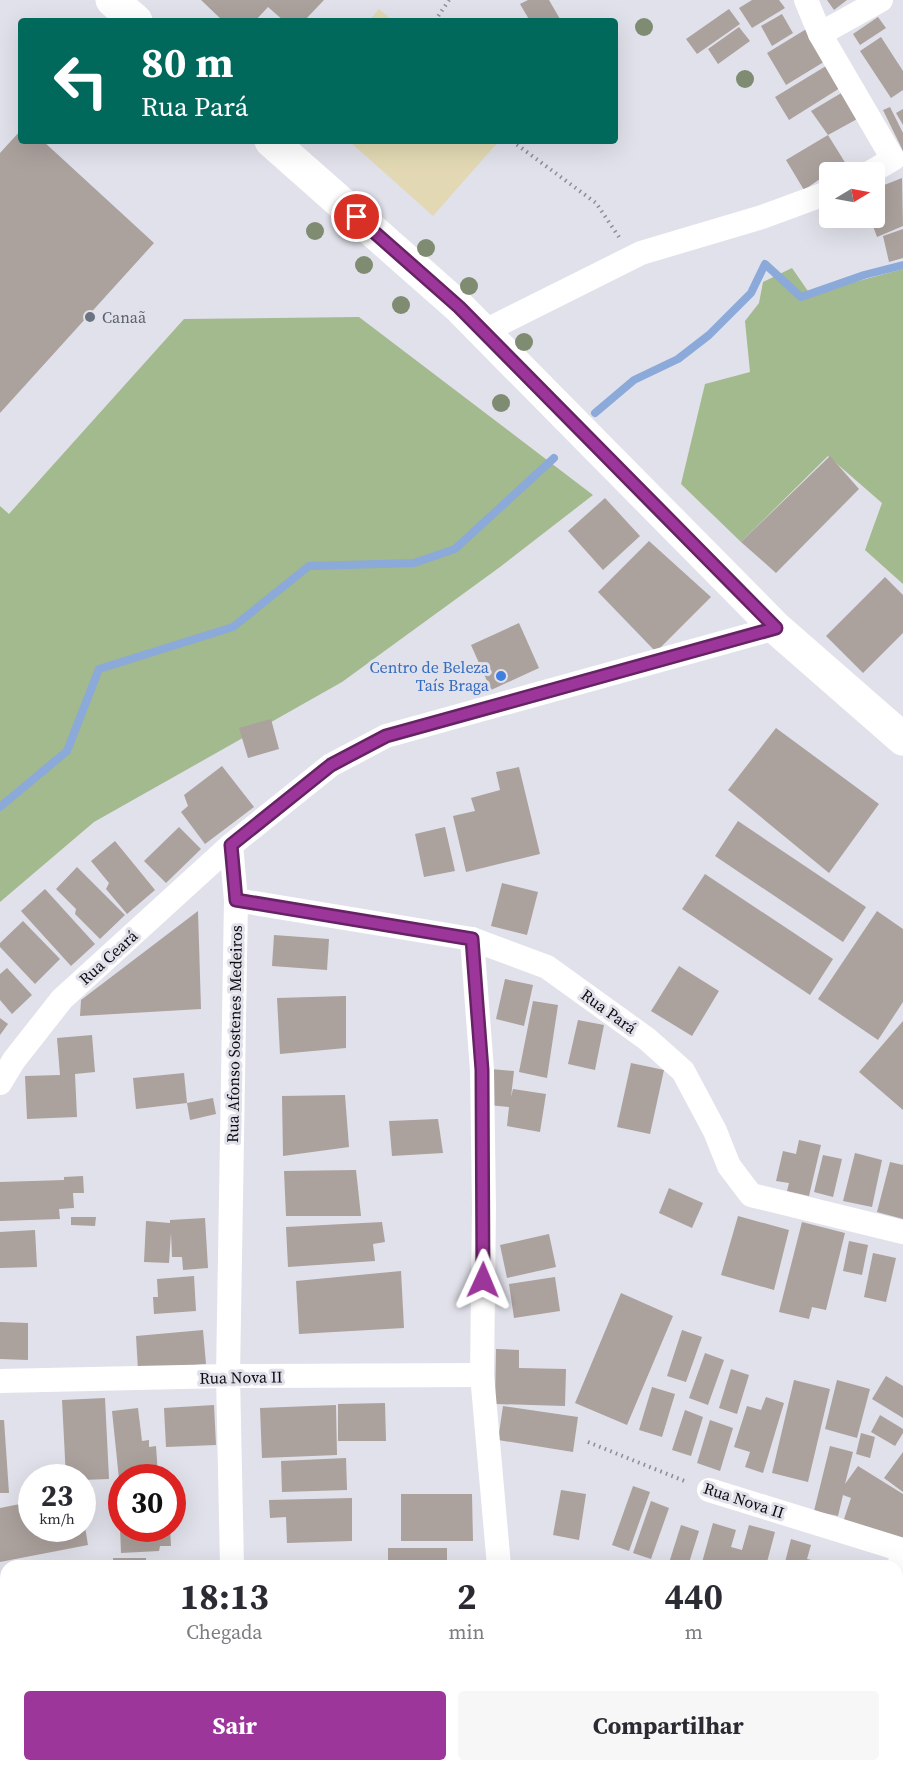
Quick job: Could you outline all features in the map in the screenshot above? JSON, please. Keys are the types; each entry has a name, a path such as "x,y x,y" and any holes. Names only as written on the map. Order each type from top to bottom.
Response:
{"street":[{"path":"112,0 133,18"},
{"path":"806,0 820,34 893,159 885,164"},
{"path":"820,34 881,0"},
{"path":"275,144 459,307 776,628 903,740"},
{"path":"483,332 641,253 762,217 819,196"},
{"path":"231,845 331,765 386,736 776,628"},
{"name":"Rua Afonso Sostenes Medeiros","path":"231,845 236,900 228,1376 232,1560"},
{"name":"Rua Ceará","path":"0,1083 14,1060 62,999 231,845"},
{"name":"Rua Pará","path":"236,900 472,939 547,967 647,1039 683,1071 715,1131 729,1167 751,1195 903,1232"},
{"path":"472,939 482,1070 482,1375 498,1560"},
{"name":"Rua Nova II","path":"0,1381 228,1376 482,1375"},
{"name":"Rua Nova II","path":"709,1490 903,1550"}],"path":[{"path":"437,18 449,0"},
{"path":"516,144 596,203 625,246 641,253"},
{"name":"Rua Nova II","path":"588,1442 709,1490"}],"green space":[{"path":"792,268 810,294 903,269 903,584 865,550 882,503 828,456 741,542 681,484 705,384 750,372 745,321 759,303 763,282"},
{"path":"359,317 593,495 500,567 342,682 94,822 0,902 0,506 9,514 184,319"}],"sand":[{"path":"379,9 390,18 372,18"},
{"path":"352,144 496,144 433,216"}],"building":[{"path":"201,0 324,0 307,18 281,18 268,7 258,18 220,18"},
{"path":"528,0 549,0 559,18 528,18 520,4"},
{"path":"752,0 779,0 785,8 752,28 739,8"},
{"path":"827,0 847,0 834,10"},
{"path":"729,9 740,24 697,54 686,39"},
{"path":"782,14 793,33 772,46 761,26"},
{"path":"878,17 886,28 860,45 853,34"},
{"path":"739,27 750,41 718,64 708,49"},
{"path":"808,28 827,60 786,85 767,53"},
{"path":"881,37 903,71 903,90 891,98 860,51"},
{"path":"826,66 840,88 789,120 775,97"},
{"path":"843,92 859,118 828,135 811,111"},
{"path":"890,107 903,133 903,151 883,110"},
{"path":"903,109 903,125 896,113"},
{"name":"Canaã","path":"18,133 18,144 46,144 154,243 0,413 0,153"},
{"path":"828,135 845,162 819,162 819,180 804,190 786,160"},
{"path":"902,178 903,226 877,237 874,228 885,228 885,185"},
{"path":"903,229 903,258 889,262 883,236"},
{"path":"830,456 859,489 776,573 741,542"},
{"path":"605,498 640,536 603,570 568,531"},
{"path":"649,541 711,597 656,652 598,592"},
{"path":"885,577 903,595 903,633 863,673 826,636"},
{"path":"519,623 539,668 491,690 471,645"},
{"path":"271,719 279,749 248,758 239,728"},
{"path":"776,728 879,804 829,873 728,790"},
{"path":"222,766 254,807 205,844 181,812 188,806 184,795"},
{"path":"519,767 540,854 466,872 453,816 475,811 471,798 500,790 496,772"},
{"path":"738,821 866,907 843,942 715,856"},
{"path":"179,827 201,849 166,883 144,861"},
{"path":"445,827 455,871 424,877 415,834"},
{"path":"115,841 155,890 127,914 106,889 109,883 91,861"},
{"path":"77,867 125,915 100,939 75,914 76,909 56,889"},
{"path":"705,874 833,959 810,995 682,909"},
{"path":"502,883 538,892 527,935 491,926"},
{"path":"45,889 95,944 71,966 21,911"},
{"path":"198,911 201,1009 80,1016 81,1000"},
{"path":"877,911 903,929 903,1002 878,1040 818,999"},
{"path":"23,921 60,959 35,984 0,947 0,943"},
{"path":"274,935 329,939 327,970 272,966"},
{"path":"679,966 719,991 692,1036 651,1011"},
{"path":"7,968 32,995 12,1014 0,1000 0,974"},
{"path":"505,979 533,985 524,1026 496,1019"},
{"path":"346,996 346,1048 280,1054 277,998"},
{"path":"533,1001 558,1005 547,1078 519,1072"},
{"path":"0,1018 8,1024 0,1035"},
{"path":"578,1020 604,1025 595,1070 568,1064"},
{"path":"903,1021 903,1110 859,1072"},
{"path":"92,1035 95,1072 75,1074 77,1117 27,1119 25,1076 60,1075 57,1038"},
{"path":"631,1063 664,1070 650,1134 617,1127"},
{"path":"491,1069 514,1071 511,1097 513,1089 546,1094 540,1132 507,1126 509,1107 488,1105"},
{"path":"184,1073 187,1103 136,1109 133,1078"},
{"path":"345,1095 349,1147 283,1156 282,1096"},
{"path":"213,1098 216,1114 190,1120 187,1103"},
{"path":"438,1119 443,1153 392,1156 389,1121"},
{"path":"799,1140 821,1145 809,1196 787,1191 789,1183 776,1181 783,1151 796,1154"},
{"path":"855,1153 882,1160 872,1207 843,1201"},
{"path":"823,1155 842,1159 833,1197 814,1192"},
{"path":"890,1162 903,1165 903,1219 877,1212"},
{"path":"356,1170 361,1216 286,1216 284,1171"},
{"path":"83,1176 84,1193 73,1193 74,1208 59,1209 60,1219 0,1221 0,1182 64,1180 64,1177"},
{"path":"669,1188 703,1203 692,1228 659,1213"},
{"path":"738,1216 789,1230 774,1290 721,1275"},
{"path":"71,1217 96,1217 95,1226 71,1225"},
{"path":"205,1218 208,1268 183,1270 182,1257 172,1257 171,1233 169,1263 144,1262 146,1221 170,1223 170,1220"},
{"path":"382,1222 385,1242 373,1244 375,1261 288,1267 286,1227"},
{"path":"802,1222 845,1233 826,1310 812,1307 809,1319 779,1312"},
{"path":"35,1230 37,1267 0,1268 0,1232"},
{"path":"549,1234 556,1267 507,1278 500,1245"},
{"path":"849,1241 868,1245 862,1275 843,1271"},
{"path":"873,1253 896,1258 886,1302 864,1297"},
{"path":"401,1271 404,1328 299,1334 296,1281"},
{"path":"194,1276 196,1311 154,1314 153,1297 158,1297 157,1279"},
{"path":"555,1277 560,1311 514,1318 509,1284"},
{"path":"621,1293 673,1316 627,1425 575,1403"},
{"path":"0,1322 28,1323 28,1360 0,1359"},
{"path":"203,1330 206,1364 138,1370 136,1336"},
{"path":"682,1330 702,1337 686,1382 667,1376"},
{"path":"496,1349 519,1350 519,1368 566,1369 565,1406 495,1404"},
{"path":"705,1353 724,1360 708,1405 689,1398"},
{"path":"731,1369 749,1375 737,1414 719,1408"},
{"path":"886,1376 903,1386 903,1418 872,1399"},
{"path":"794,1380 830,1389 808,1482 772,1473"},
{"path":"837,1380 870,1389 857,1438 825,1429"},
{"path":"652,1387 675,1394 662,1437 639,1430"},
{"path":"766,1397 784,1403 763,1473 745,1467 750,1452 734,1447 747,1406 761,1410"},
{"path":"105,1398 108,1479 96,1479 96,1464 65,1464 62,1400"},
{"path":"385,1403 386,1441 338,1441 338,1404"},
{"path":"214,1405 216,1445 166,1447 164,1408"},
{"path":"336,1405 337,1455 262,1458 260,1408"},
{"path":"503,1406 578,1417 573,1452 498,1440"},
{"path":"138,1408 142,1441 149,1440 149,1447 156,1446 157,1464 117,1464 112,1411"},
{"path":"685,1410 703,1417 691,1456 672,1450"},
{"path":"880,1415 903,1429 895,1446 871,1432"},
{"path":"0,1420 4,1420 9,1493 0,1493"},
{"path":"710,1420 733,1428 720,1471 697,1463"},
{"path":"861,1433 875,1437 870,1458 856,1454"},
{"path":"830,1446 853,1452 845,1484 858,1466 903,1494 903,1538 842,1525 851,1498 843,1495 838,1516 814,1511"},
{"path":"903,1452 903,1492 884,1478"},
{"path":"346,1458 347,1490 282,1492 281,1461"},
{"path":"633,1486 650,1492 629,1551 612,1545"},
{"path":"561,1490 586,1494 579,1540 553,1535"},
{"path":"401,1494 472,1494 473,1541 401,1541"},
{"path":"352,1498 352,1541 287,1543 286,1517 270,1518 269,1500"},
{"path":"651,1501 669,1508 651,1559 633,1553"},
{"path":"18,1504 18,1542 88,1542 88,1545 0,1560 0,1508"},
{"path":"713,1523 736,1530 731,1547 742,1550 749,1525 775,1532 768,1560 703,1560"},
{"path":"681,1525 699,1531 690,1560 670,1560"},
{"path":"791,1539 811,1545 807,1559 812,1560 786,1560"},
{"path":"121,1542 171,1542 171,1546 160,1546 159,1551 121,1553"},
{"path":"388,1548 447,1548 447,1560 388,1560"},
{"path":"113,1558 146,1558 146,1560 113,1560"}],"waterway":[{"path":"595,413 634,380 678,359 709,335 751,293 765,264 801,297 864,275 903,265"},
{"path":"0,807 67,751 99,669 233,627 309,566 414,563 455,549 554,458"}],"place":[{"name":"Canaã","path":"90,317"},
{"name":"Centro de Beleza Taís Braga","path":"501,676"}],"route":[{"path":"357,217 459,307 776,628 386,736 331,765 231,845 236,900 472,939 482,1070 483,1280"}]}
